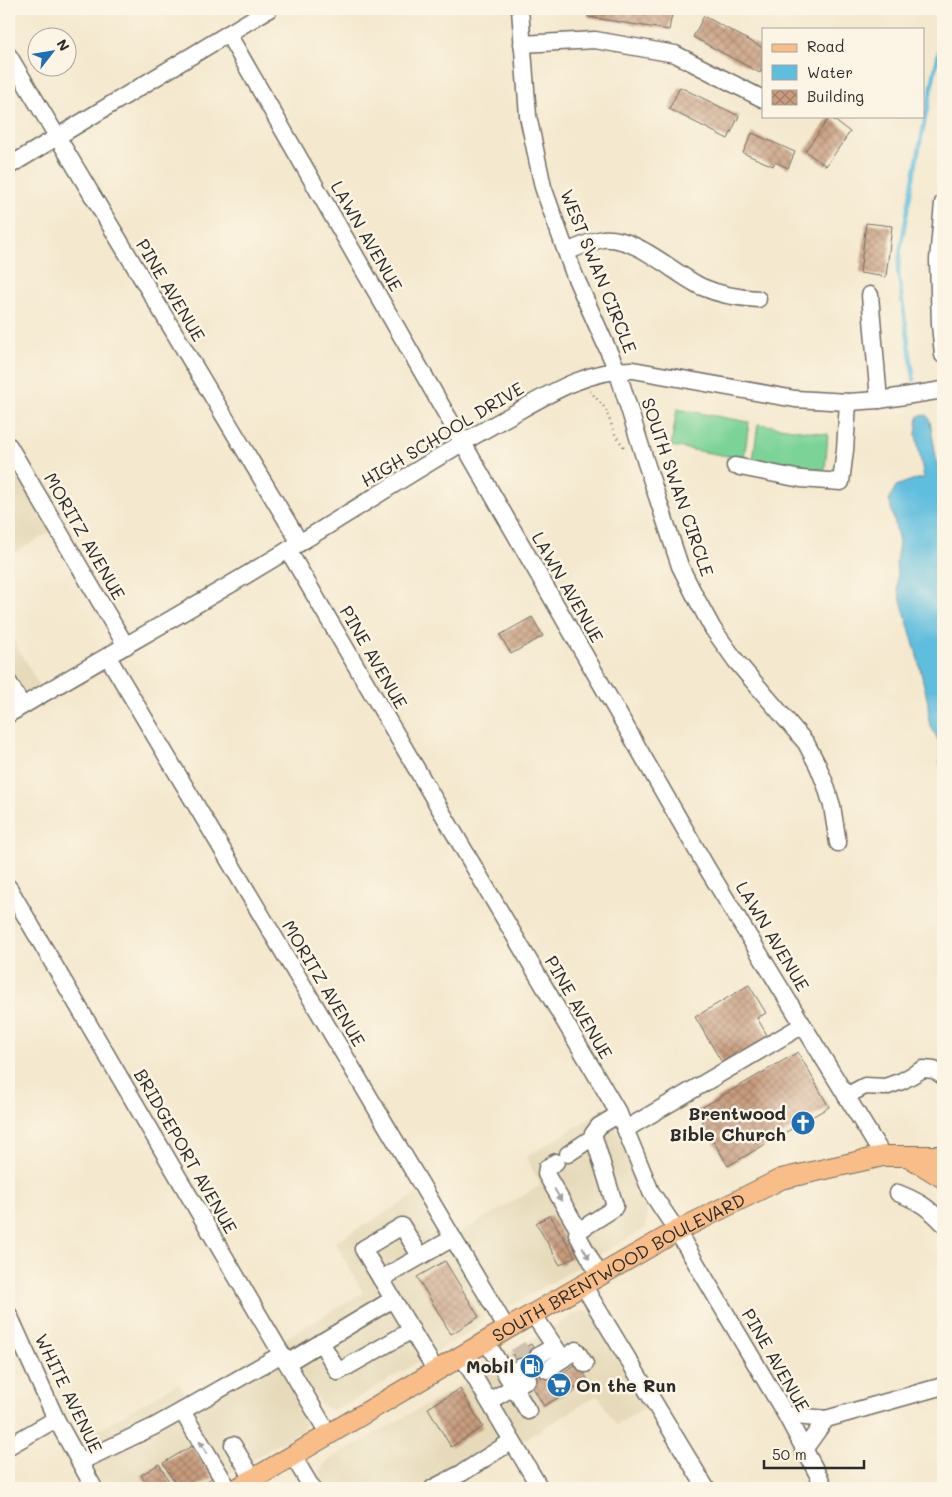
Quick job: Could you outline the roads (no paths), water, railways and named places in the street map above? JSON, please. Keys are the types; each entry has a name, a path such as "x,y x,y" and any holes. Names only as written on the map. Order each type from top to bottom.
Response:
{"main road":[{"name":"SOUTH BRENTWOOD BOULEVARD","path":"245,1484 507,1328 677,1230 781,1179 883,1156 943,1156"},
{"path":"907,1156 943,1178"}],"street":[{"path":"9,166 269,9"},
{"name":"WEST SWAN CIRCLE","path":"520,9 528,116 543,187 574,274 618,370"},
{"name":"LAWN AVENUE","path":"228,34 707,868 883,1156"},
{"path":"522,44 595,40 675,54 762,98"},
{"name":"PINE AVENUE","path":"9,56 294,547 619,1114 651,1192 677,1230 786,1415 803,1451 825,1488"},
{"path":"943,203 938,260 943,355"},
{"path":"567,252 604,239 622,242 648,254 703,288 722,294 758,299"},
{"path":"870,295 879,400"},
{"name":"SOUTH SWAN CIRCLE","path":"618,370 680,566 713,629 736,660 806,742 826,786 832,806 838,843"},
{"name":"HIGH SCHOOL DRIVE","path":"16,710 294,547 462,442 552,393 601,373 633,370 795,399 848,402 879,400 943,390"},
{"path":"736,466 801,479 841,482 848,402"},
{"name":"MORITZ AVENUE","path":"9,446 126,646"},
{"name":"MORITZ AVENUE","path":"108,657 507,1328"},
{"path":"9,683 16,710"},
{"name":"BRIDGEPORT AVENUE","path":"9,888 329,1435"},
{"path":"626,1129 803,1025"},
{"path":"846,1096 865,1086 886,1087 902,1082 923,1069 934,1070 943,1076"},
{"path":"619,1114 598,1126 593,1134 615,1206 576,1234 591,1280 706,1488"},
{"path":"579,1231 546,1174 547,1168 593,1137"},
{"path":"898,1193 917,1200 930,1209 943,1223"},
{"path":"420,1256 402,1226 364,1249 436,1371"},
{"path":"381,1279 453,1238"},
{"path":"80,1462 321,1342 393,1299"},
{"path":"533,1314 555,1347"},
{"name":"WHITE AVENUE","path":"9,1315 56,1419 94,1488"},
{"path":"321,1342 338,1372 412,1330"},
{"path":"486,1341 514,1372 528,1411"},
{"path":"555,1347 539,1357 555,1347 576,1350 585,1364"},
{"path":"462,1356 540,1488"},
{"path":"489,1401 514,1372"},
{"path":"786,1415 826,1419 943,1386"},
{"path":"182,1411 228,1488"},
{"path":"9,1446 56,1419"},
{"path":"803,1451 826,1419"},
{"path":"433,1488 462,1473 512,1441"},
{"path":"233,1445 245,1484"},
{"path":"293,1456 312,1488"}],"water":[{"path":"927,415 930,421 943,491 943,770 940,763 940,744 929,722 928,703 917,655 898,590 896,563 899,542 889,499 896,486 924,478 916,435 918,416"}],"waterway":[{"path":"914,380 898,272 914,174 943,31"}],"tunnel":[{"path":"515,1357 533,1346"}],"place":[{"name":"Brentwood Bible Church","path":"803,1123"},
{"name":"Mobil","path":"532,1366"},
{"name":"On the Run","path":"559,1385"}]}
